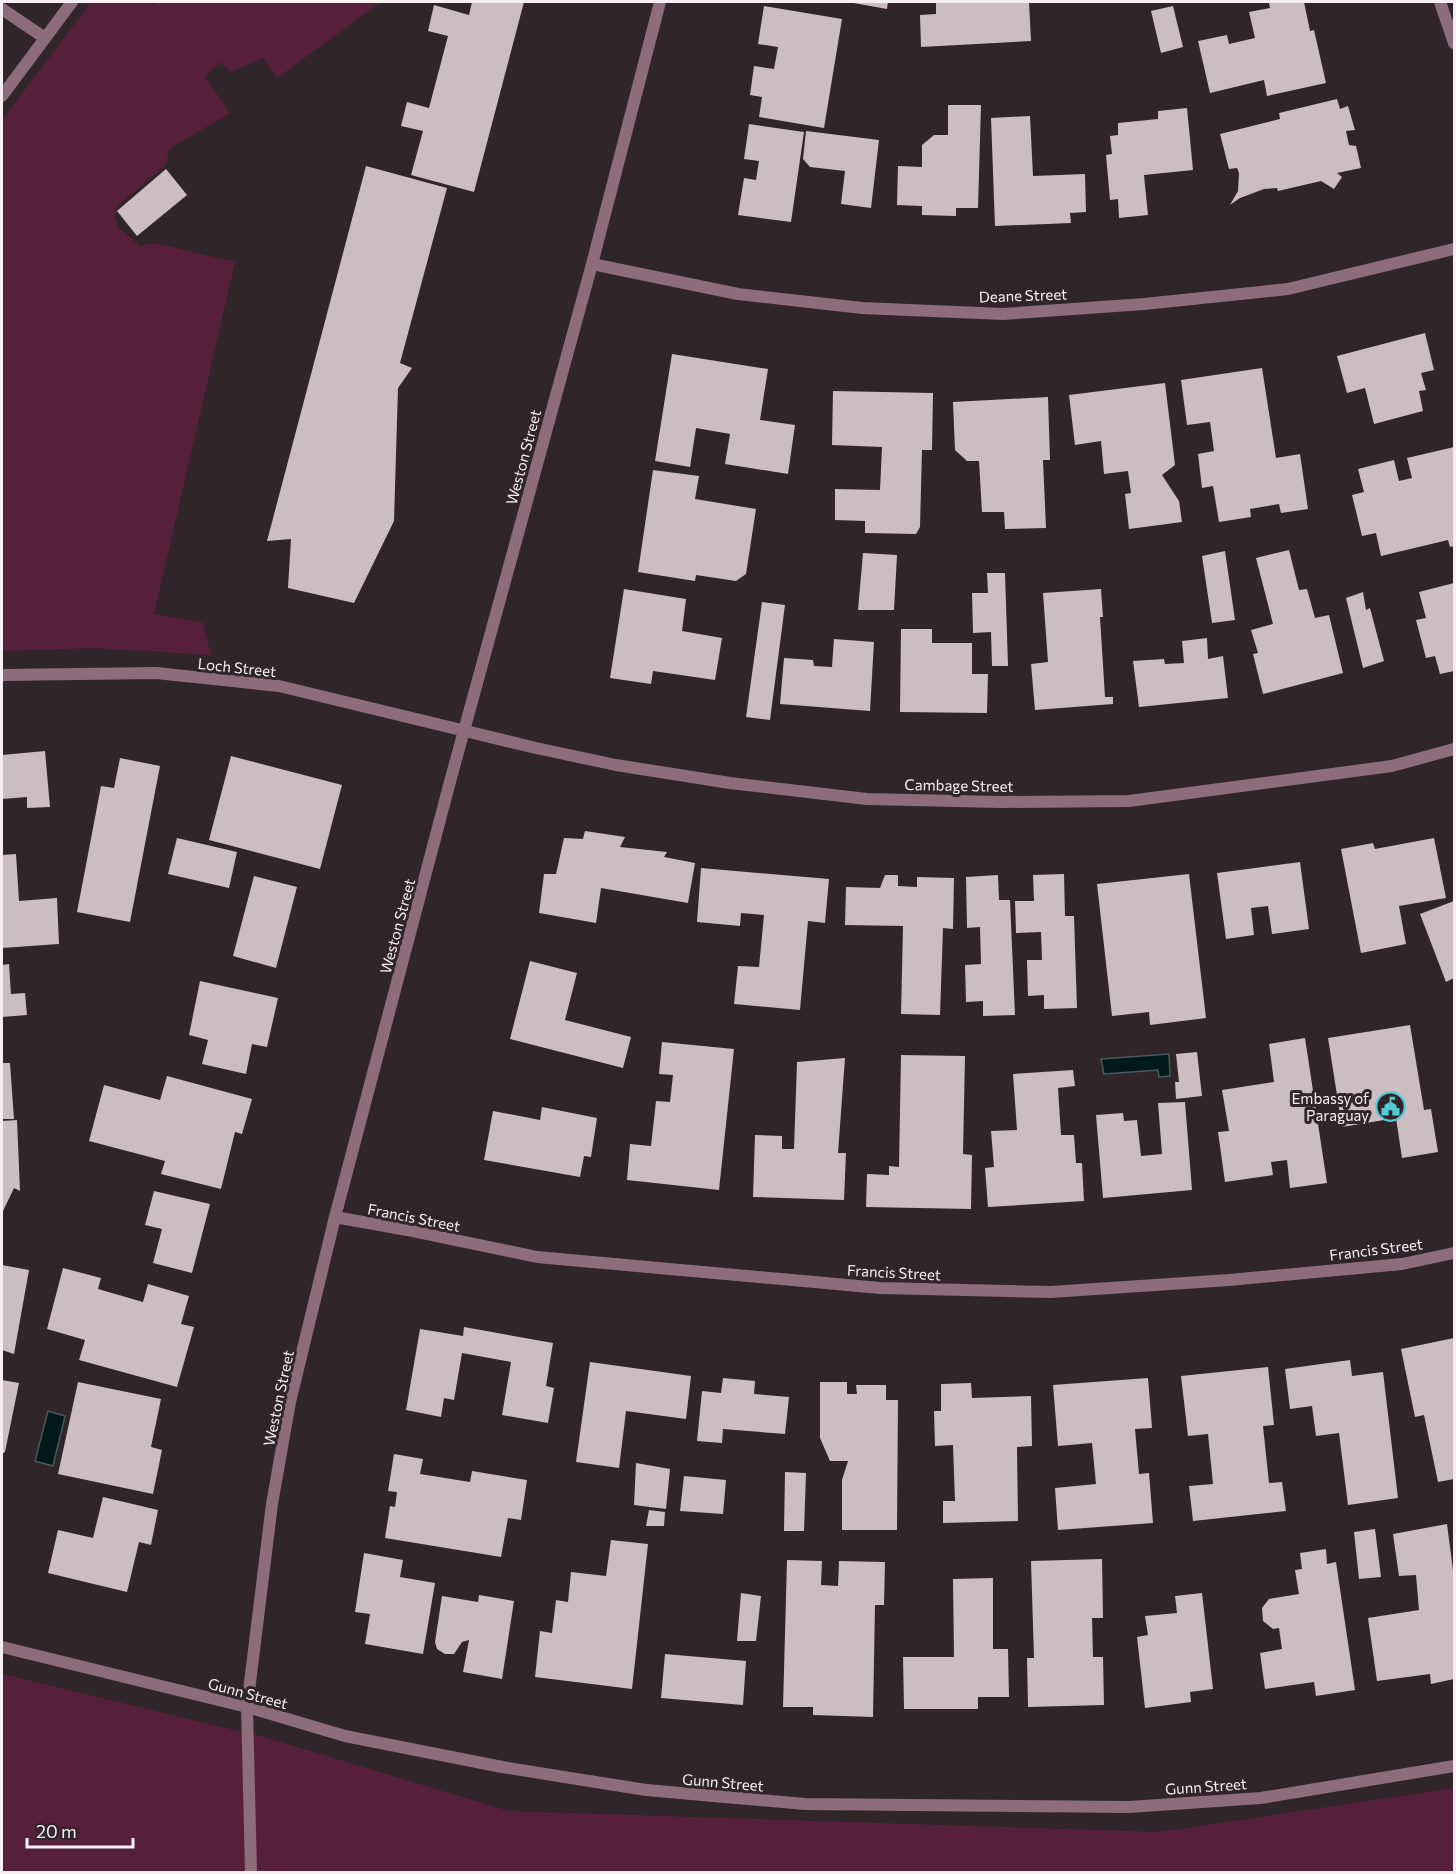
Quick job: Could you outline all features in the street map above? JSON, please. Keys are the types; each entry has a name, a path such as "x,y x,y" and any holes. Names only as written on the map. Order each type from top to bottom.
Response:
{"street":[{"path":"2,96 72,2"},
{"name":"Weston Street","path":"251,1872 247,1707 272,1504 290,1402 335,1217 464,729 592,264 660,2"},
{"path":"1440,2 1455,43"},
{"path":"2,9 45,38"},
{"name":"Deane Street","path":"592,264 738,294 862,308 1003,314 1144,304 1288,289 1455,249"},
{"name":"Loch Street","path":"2,675 156,673 279,686 464,729"},
{"name":"Cambage Street","path":"464,729 536,748 616,765 730,783 867,798 1000,802 1129,801 1392,766 1455,749"},
{"name":"Francis Street","path":"335,1217 537,1257 880,1288 1051,1292 1229,1280 1402,1264 1455,1253"},
{"name":"Gunn Street","path":"2,1647 247,1707 345,1736 502,1767 646,1790 805,1804 1128,1807 1261,1798 1455,1766"}],"shaded area":[{"path":"91,2 148,2 153,5 156,2 381,2 277,78 263,58 230,72 221,62 205,77 230,113 169,149 166,165 118,205 115,217 118,227 140,246 155,243 235,262 154,614 203,623 211,655 94,648 2,651 2,120"},
{"path":"2,1674 267,1738 509,1811 1159,1832 1454,1788 1454,1872 2,1872"}],"water":[{"path":"1169,1054 1170,1076 1159,1077 1158,1070 1104,1074 1101,1059"},
{"path":"48,1411 65,1416 53,1466 35,1461"}],"building":[{"path":"472,2 524,2 474,192 411,175 423,131 401,126 407,102 429,108 448,36 428,31 434,5 469,15"},
{"path":"848,2 888,2 887,9"},
{"path":"936,2 1029,2 1031,41 921,47 920,15 936,14"},
{"path":"1304,2 1310,31 1314,30 1326,83 1267,96 1264,80 1210,93 1198,41 1227,35 1229,44 1255,38 1249,12 1270,8 1269,3"},
{"path":"764,6 842,19 824,128 759,117 762,97 750,95 754,66 774,69 778,47 758,44"},
{"path":"1173,6 1183,47 1161,53 1151,11"},
{"path":"1337,99 1340,109 1348,106 1355,130 1346,131 1349,145 1356,146 1361,168 1337,173 1342,177 1334,189 1321,181 1278,191 1277,188 1264,189 1240,198 1230,205 1238,191 1239,173 1237,168 1229,169 1220,134 1280,119 1279,113"},
{"path":"948,105 981,105 978,208 956,208 956,216 922,215 922,206 897,205 898,166 922,167 922,145 934,135 948,135"},
{"path":"1187,108 1193,170 1144,175 1148,215 1119,218 1118,199 1110,200 1106,155 1112,154 1110,136 1118,135 1118,123 1158,119 1158,111"},
{"path":"1030,116 1033,176 1085,174 1086,212 1070,213 1071,223 995,226 991,118"},
{"path":"749,124 804,132 791,222 738,215 744,178 756,180 759,161 744,159"},
{"path":"806,131 879,140 871,208 841,204 845,171 810,167 803,159"},
{"path":"366,166 447,188 400,363 412,368 398,388 394,521 354,603 288,588 291,539 267,541"},
{"path":"166,169 187,195 137,236 117,211"},
{"path":"1425,333 1434,370 1421,373 1426,390 1419,391 1423,411 1374,424 1365,388 1347,393 1337,356"},
{"path":"672,354 768,369 760,420 795,425 788,474 725,464 730,434 696,428 690,467 655,461"},
{"path":"1262,368 1276,458 1300,454 1308,509 1281,513 1279,504 1250,509 1251,517 1219,522 1213,486 1202,488 1198,454 1214,451 1210,422 1187,425 1181,380"},
{"path":"1165,383 1175,465 1162,475 1179,501 1182,522 1129,529 1125,494 1131,493 1128,471 1104,474 1101,441 1075,445 1069,395"},
{"path":"833,391 933,393 932,450 922,450 920,527 916,534 865,533 865,521 835,520 835,489 880,490 882,447 832,445"},
{"path":"1048,397 1050,460 1043,460 1046,528 1005,529 1004,512 982,512 979,461 967,461 955,450 953,402"},
{"path":"1454,447 1454,546 1450,547 1448,540 1381,556 1376,533 1362,536 1352,495 1364,492 1358,469 1394,460 1399,481 1412,478 1407,458"},
{"path":"653,470 699,476 695,499 756,509 746,574 736,581 696,575 695,581 638,572"},
{"path":"1289,550 1299,590 1307,589 1315,618 1329,615 1343,673 1263,694 1253,654 1258,653 1251,630 1273,624 1256,558"},
{"path":"1225,551 1235,620 1212,623 1202,556"},
{"path":"863,553 897,555 894,610 858,610"},
{"path":"987,573 1005,573 1008,666 992,666 991,632 973,633 972,593 988,593"},
{"path":"1454,583 1454,671 1440,674 1435,656 1426,658 1416,620 1426,618 1419,592"},
{"path":"624,589 686,599 682,631 722,638 715,680 653,671 651,684 610,678"},
{"path":"1101,589 1103,617 1100,617 1105,697 1113,697 1113,704 1035,710 1031,664 1048,662 1043,593"},
{"path":"1363,592 1366,610 1370,608 1384,661 1363,668 1346,598"},
{"path":"762,602 785,605 770,720 746,717"},
{"path":"901,629 932,629 932,643 972,643 972,674 988,674 987,713 900,712"},
{"path":"1207,638 1208,659 1223,656 1228,698 1139,707 1133,661 1164,659 1165,664 1184,663 1182,641"},
{"path":"834,639 874,642 870,711 780,704 784,658 813,660 814,666 832,667"},
{"path":"45,751 50,807 27,808 27,797 2,799 2,755"},
{"path":"231,756 342,785 320,869 209,840"},
{"path":"120,758 160,766 130,922 77,912 101,786 114,788"},
{"path":"585,831 625,837 620,847 667,852 664,857 695,863 688,903 601,888 596,923 539,913 544,874 556,874 564,838 583,839"},
{"path":"177,838 237,852 229,888 168,874"},
{"path":"1434,838 1446,898 1399,906 1406,944 1361,953 1341,849 1373,843 1375,849"},
{"path":"16,854 19,901 57,898 59,944 2,948 2,855"},
{"path":"1300,862 1309,929 1272,934 1268,906 1251,908 1254,935 1226,939 1217,873"},
{"path":"701,868 829,879 825,923 808,921 800,1010 734,1004 738,966 759,967 764,915 741,913 740,926 697,922"},
{"path":"1064,874 1065,916 1074,916 1077,1008 1044,1009 1044,995 1028,996 1027,960 1042,960 1041,932 1016,933 1015,901 1034,901 1033,875"},
{"path":"1189,874 1206,1018 1150,1025 1149,1012 1112,1016 1097,884"},
{"path":"885,875 898,875 898,886 917,887 917,877 954,878 953,929 943,928 940,1015 901,1014 903,926 845,925 846,887 880,888"},
{"path":"998,875 999,900 1010,900 1015,1015 983,1016 983,1001 966,1002 965,965 981,964 980,927 967,928 966,877"},
{"path":"254,876 297,887 276,968 233,956"},
{"path":"1454,901 1454,978 1446,982 1420,914"},
{"path":"530,961 577,973 565,1020 631,1037 623,1068 510,1039"},
{"path":"9,964 11,994 25,993 27,1015 2,1017 2,965"},
{"path":"200,981 278,998 267,1047 252,1044 246,1074 202,1064 208,1040 189,1035"},
{"path":"1410,1025 1424,1110 1431,1109 1438,1152 1402,1158 1396,1118 1342,1127 1328,1038"},
{"path":"1305,1038 1327,1183 1290,1188 1287,1160 1271,1162 1273,1175 1225,1182 1218,1132 1229,1131 1222,1090 1274,1082 1269,1044"},
{"path":"662,1042 734,1049 719,1190 627,1180 630,1144 651,1146 656,1101 670,1102 673,1075 659,1074"},
{"path":"1197,1052 1202,1096 1176,1099 1175,1082 1179,1082 1176,1054"},
{"path":"901,1055 965,1056 963,1154 972,1155 971,1209 866,1207 867,1174 889,1175 889,1166 899,1167"},
{"path":"845,1058 838,1153 846,1153 844,1200 753,1197 755,1135 782,1136 782,1149 794,1149 797,1062"},
{"path":"2,1063 10,1063 14,1119 2,1119"},
{"path":"1073,1070 1075,1086 1058,1088 1061,1135 1074,1135 1076,1163 1082,1163 1084,1201 988,1207 985,1168 994,1167 991,1131 1017,1130 1013,1074"},
{"path":"167,1076 252,1099 242,1134 235,1132 221,1189 161,1174 165,1161 89,1141 104,1085 160,1100"},
{"path":"1185,1102 1192,1190 1103,1198 1096,1115 1123,1113 1124,1121 1137,1120 1141,1156 1162,1154 1158,1103"},
{"path":"542,1107 597,1118 591,1157 584,1156 580,1177 484,1160 493,1111 540,1120"},
{"path":"17,1120 20,1191 14,1188 3,1211 2,1121"},
{"path":"154,1191 210,1204 192,1273 153,1263 162,1229 145,1225"},
{"path":"2,1265 29,1270 14,1354 2,1350"},
{"path":"63,1268 101,1278 98,1289 143,1302 148,1284 189,1296 181,1324 194,1327 177,1387 79,1360 85,1340 47,1329"},
{"path":"464,1327 553,1343 546,1386 554,1388 548,1423 502,1415 511,1362 462,1353 454,1400 444,1398 441,1417 406,1410 420,1329 463,1336"},
{"path":"1454,1338 1454,1479 1438,1482 1424,1415 1415,1417 1401,1349"},
{"path":"1350,1360 1352,1376 1383,1372 1398,1498 1348,1505 1339,1433 1316,1436 1312,1406 1290,1409 1285,1369"},
{"path":"590,1362 691,1376 686,1419 626,1411 619,1468 576,1462"},
{"path":"1268,1367 1274,1425 1263,1426 1269,1483 1282,1482 1286,1511 1193,1521 1189,1486 1213,1484 1208,1434 1188,1436 1181,1376"},
{"path":"723,1378 755,1381 754,1394 789,1397 785,1434 723,1429 722,1443 697,1441 702,1391 721,1393"},
{"path":"1148,1378 1152,1428 1135,1429 1139,1474 1149,1473 1153,1523 1058,1530 1055,1488 1096,1484 1092,1443 1058,1446 1053,1385"},
{"path":"2,1380 19,1383 5,1452 2,1454"},
{"path":"78,1382 161,1399 151,1447 162,1450 153,1494 58,1474"},
{"path":"820,1382 847,1382 847,1394 857,1394 856,1385 886,1385 886,1400 898,1400 897,1530 842,1530 842,1480 848,1461 830,1461 820,1438"},
{"path":"971,1383 972,1398 1031,1396 1032,1446 1017,1447 1018,1521 943,1523 943,1501 955,1501 953,1445 935,1446 934,1411 941,1411 941,1384"},
{"path":"394,1454 423,1459 420,1474 470,1482 472,1471 527,1480 521,1520 508,1518 501,1557 385,1538 390,1506 395,1507 397,1492 388,1491"},
{"path":"636,1463 670,1469 666,1509 634,1505"},
{"path":"785,1472 806,1473 804,1531 784,1531"},
{"path":"684,1476 726,1480 723,1514 680,1511"},
{"path":"103,1497 158,1510 151,1545 139,1542 127,1592 48,1573 58,1530 93,1538"},
{"path":"649,1510 665,1512 664,1526 646,1526"},
{"path":"1447,1524 1454,1578 1454,1679 1431,1684 1430,1674 1377,1681 1368,1618 1419,1610 1416,1575 1399,1576 1393,1534"},
{"path":"1375,1529 1381,1577 1359,1579 1354,1532"},
{"path":"611,1540 648,1544 632,1689 535,1677 540,1631 552,1633 556,1600 568,1602 571,1572 606,1576"},
{"path":"1326,1549 1327,1564 1336,1562 1355,1690 1316,1696 1314,1682 1265,1689 1260,1653 1282,1649 1279,1628 1273,1629 1263,1621 1262,1608 1269,1599 1299,1594 1295,1570 1302,1569 1300,1553"},
{"path":"364,1553 403,1560 400,1577 435,1583 423,1654 365,1644 370,1614 355,1612"},
{"path":"1102,1559 1103,1618 1092,1618 1093,1657 1103,1657 1104,1705 1028,1707 1027,1658 1034,1658 1031,1561"},
{"path":"787,1560 822,1561 821,1585 838,1586 839,1561 885,1562 884,1605 875,1605 873,1717 813,1715 813,1707 783,1707"},
{"path":"993,1578 993,1649 1008,1649 1009,1697 978,1697 978,1709 904,1709 903,1657 954,1657 953,1579"},
{"path":"741,1593 761,1596 756,1641 737,1641"},
{"path":"1202,1593 1213,1689 1190,1692 1191,1702 1145,1708 1137,1637 1148,1635 1145,1616 1177,1613 1175,1596"},
{"path":"479,1595 514,1601 502,1679 463,1672 469,1640 462,1642 454,1654 445,1654 437,1649 435,1642 442,1596 478,1602"},
{"path":"665,1654 746,1661 743,1705 661,1698"}],"place":[{"name":"Embassy of Paraguay","path":"1390,1107"}]}
